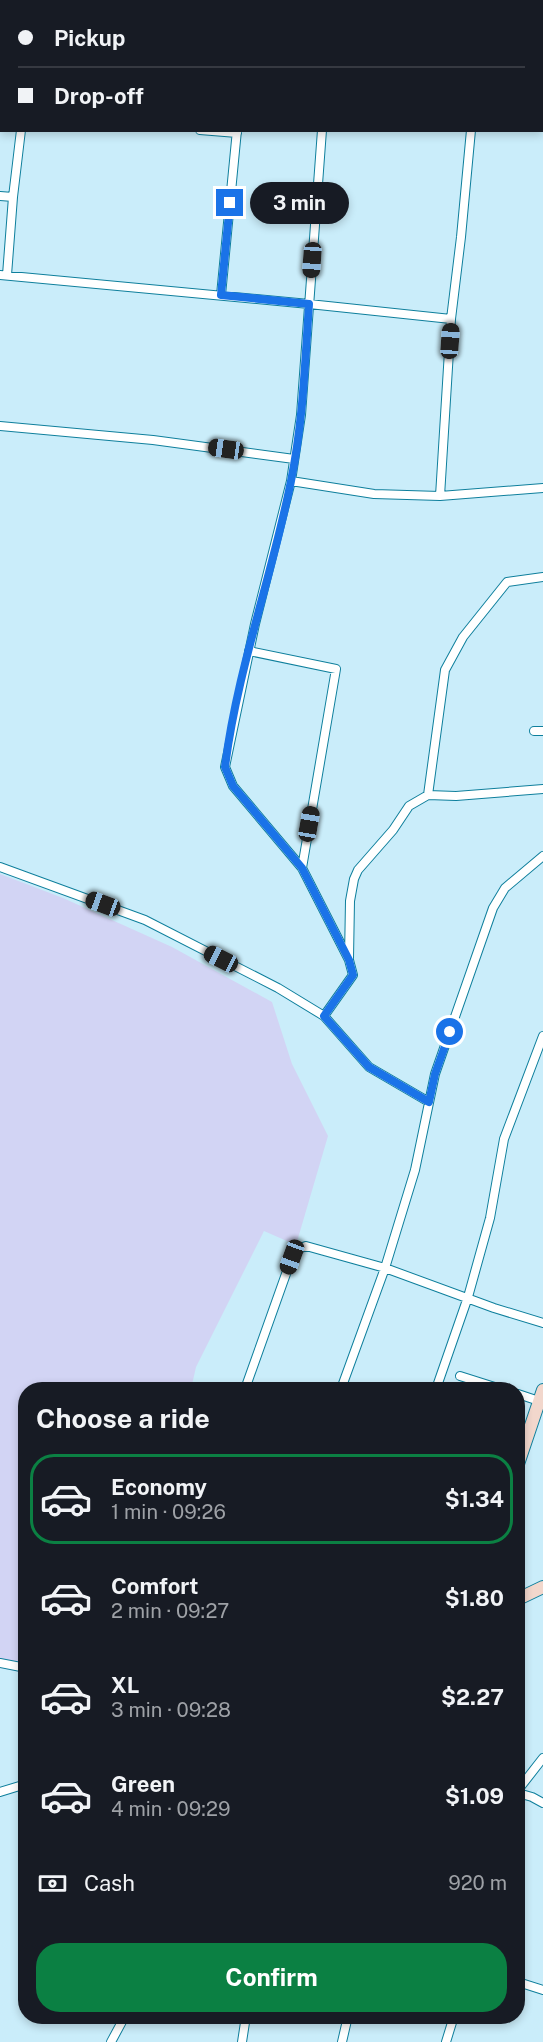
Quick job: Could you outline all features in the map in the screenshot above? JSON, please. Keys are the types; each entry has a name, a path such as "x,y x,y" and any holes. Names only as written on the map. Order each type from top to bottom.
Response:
{"street":[{"path":"21,132 4,275 451,319"},
{"path":"221,295 237,132"},
{"path":"322,132 302,415 291,481 249,651 225,767 233,786 302,868 349,960 353,975 324,1016"},
{"path":"440,496 451,319 471,132"},
{"path":"0,196 13,197"},
{"path":"0,426 163,441 294,459"},
{"path":"291,481 374,494 440,496 543,488"},
{"path":"428,795 445,670 463,637 507,582 543,577"},
{"path":"249,651 336,669 302,868"},
{"path":"349,960 350,901 354,879 358,870 393,830 409,806 428,795 468,795 543,789"},
{"path":"344,1382 385,1268 415,1170 435,1074 493,908 505,888 543,856"},
{"path":"0,867 145,920 278,988 324,1016 369,1067 429,1102"},
{"path":"438,1382 468,1297 490,1218 504,1139 543,1036"},
{"path":"247,1382 292,1257 298,1249 306,1246 385,1268 494,1308 543,1323"},
{"path":"460,1376 479,1382"},
{"path":"525,1395 541,1396 525,1443"},
{"path":"525,1596 543,1587"},
{"path":"0,1663 18,1666"},
{"path":"525,1782 543,1758"},
{"path":"0,1792 18,1786"},
{"path":"525,1794 543,1803"},
{"path":"525,1984 543,1990"},
{"path":"111,2042 121,2024"},
{"path":"242,2042 245,2024"},
{"path":"342,2042 346,2024"},
{"path":"446,2042 452,2024"}],"shaded area":[{"path":"0,874 63,898 172,947 272,1002 292,1064 328,1136 296,1245 264,1231 196,1367 193,1382 18,1382 18,1672 0,1668"}],"route":[{"path":"230,203 221,295 309,304 302,415 291,481 255,624 225,767 233,786 302,868 349,960 353,975 324,1016 369,1067 429,1102 435,1074 450,1032"}]}
